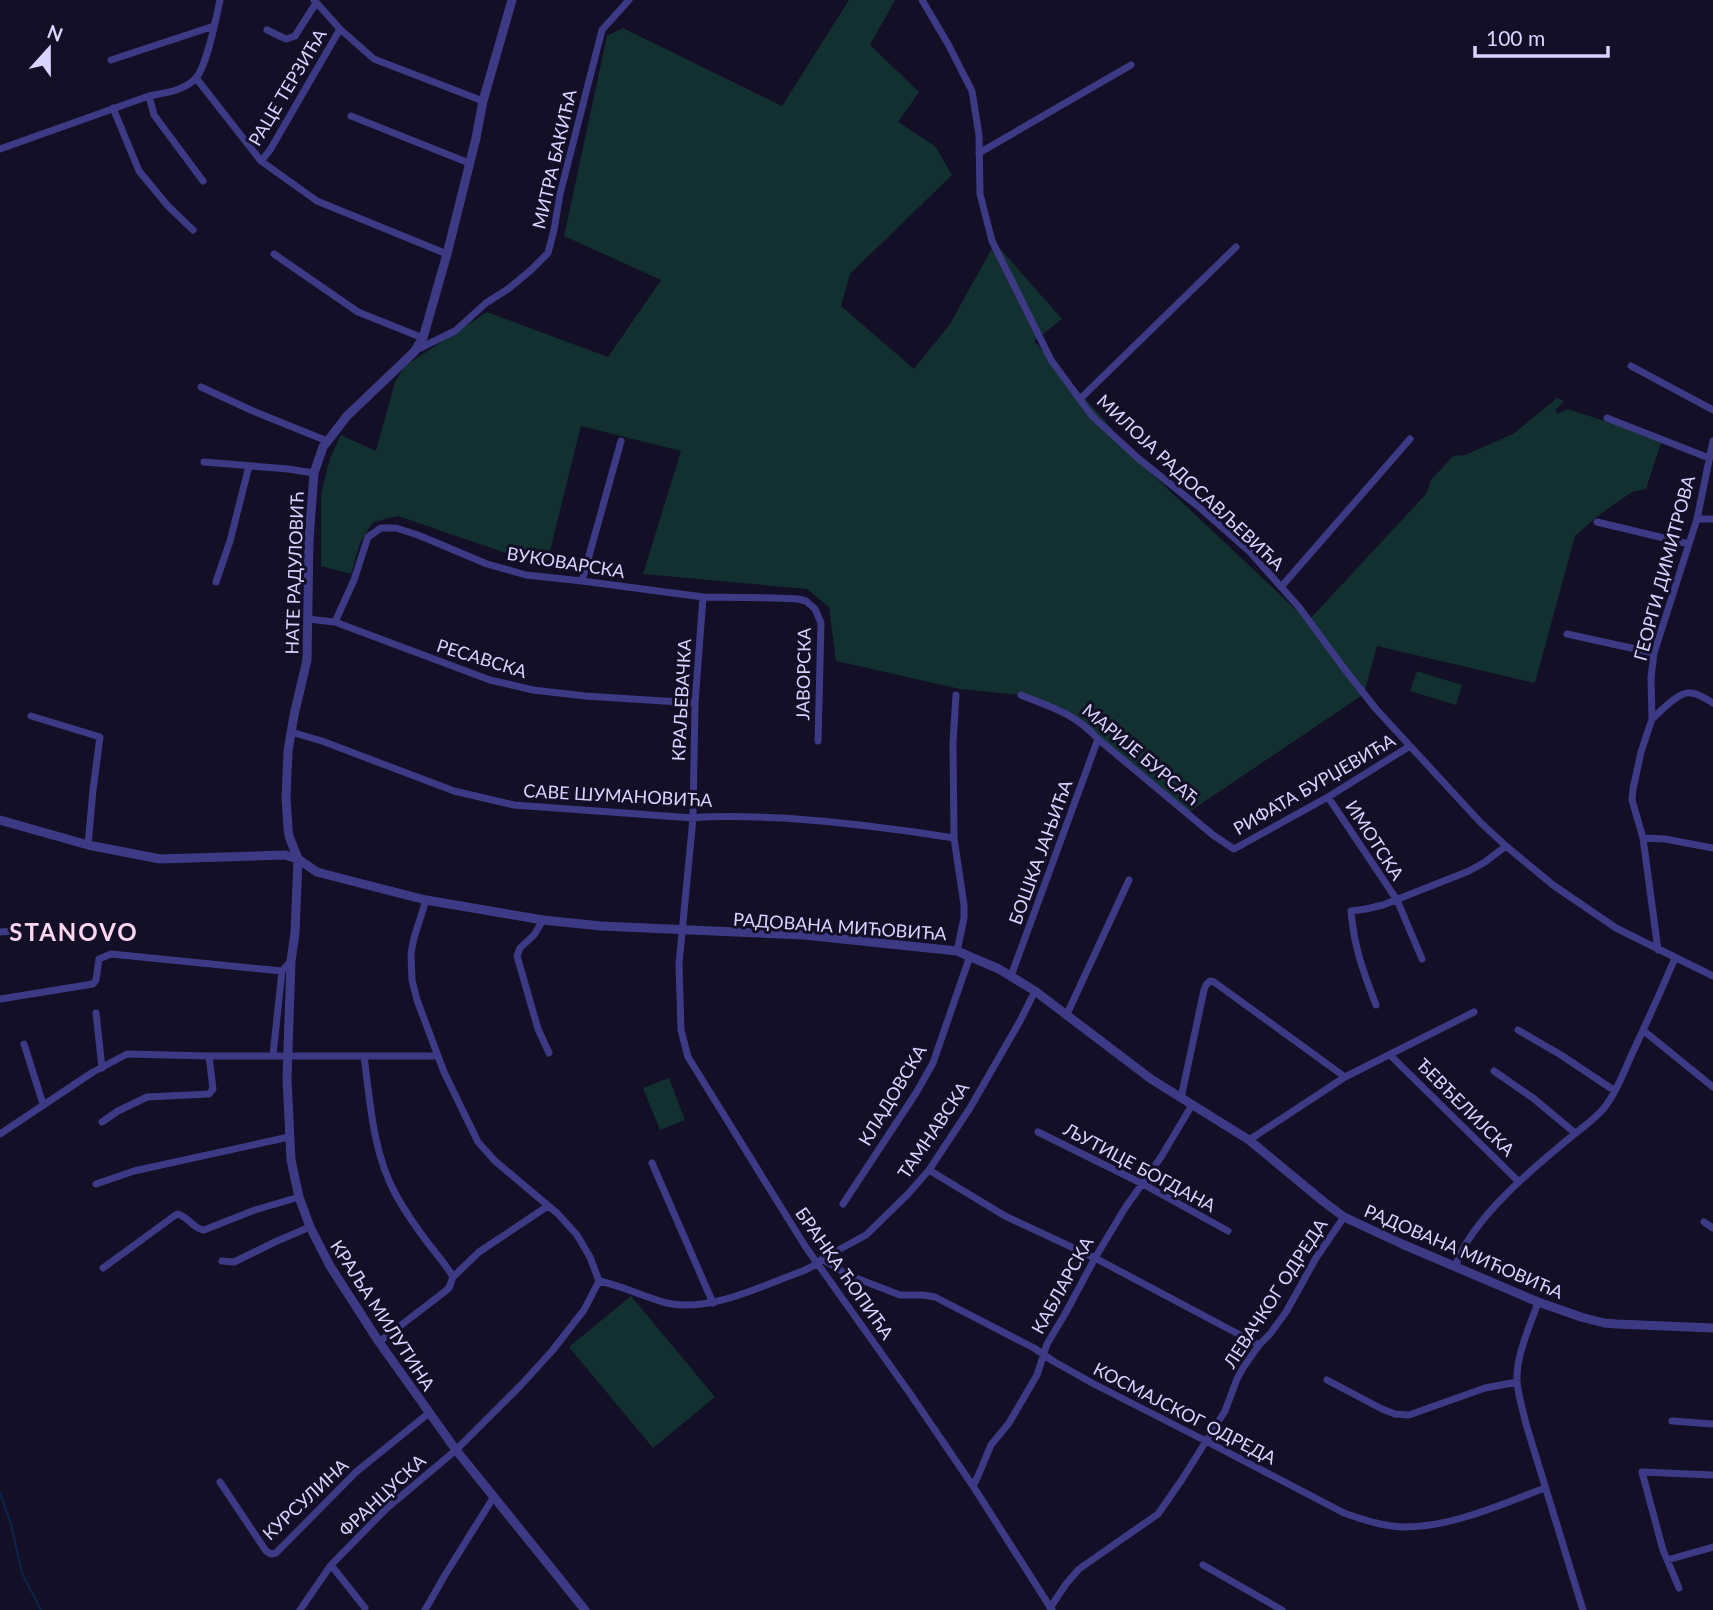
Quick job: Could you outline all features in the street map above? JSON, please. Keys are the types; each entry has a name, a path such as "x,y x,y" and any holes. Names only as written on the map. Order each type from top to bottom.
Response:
{"street":[{"path":"0,149 149,96 173,92 196,78 207,54 220,0"},
{"name":"НАТЕ РАДУЛОВИЋ","path":"298,859 289,836 286,778 291,732 307,660 309,540 314,473 327,441 347,416 414,352 423,338 512,0"},
{"name":"МИТРА БАКИЋА","path":"414,352 455,331 486,303 531,270 548,253 602,30 629,0"},
{"name":"МИЛОЈА РАДОСАВЉЕВИЋА","path":"922,0 972,92 979,135 980,194 992,241 1051,360 1093,416 1139,459 1250,552 1299,607 1364,694 1481,823 1506,846 1553,885 1616,928 1713,976"},
{"path":"267,30 286,40 295,36 315,1 340,29 373,59 483,102"},
{"path":"111,60 214,26"},
{"name":"РАЦЕ ТЕРЗИЋА","path":"261,162 340,29"},
{"path":"979,153 1131,65"},
{"path":"196,78 261,162 317,201 447,254"},
{"path":"149,96 154,115 203,181"},
{"path":"113,108 139,171 167,206 193,230"},
{"path":"351,116 469,163"},
{"name":"МИЛОЈА РАДОСАВЉЕВИЋА","path":"1080,399 1236,247"},
{"path":"274,254 358,312 423,338"},
{"path":"1631,366 1713,410"},
{"path":"201,387 327,441"},
{"path":"1607,418 1709,458"},
{"name":"МИЛОЈА РАДОСАВЉЕВИЋА","path":"1281,587 1410,439"},
{"path":"582,581 621,441"},
{"name":"ГЕОРГИ ДИМИТРОВА","path":"1658,950 1643,838 1632,800 1641,752 1652,719 1651,678 1654,653 1697,519 1713,442"},
{"path":"204,462 314,473"},
{"path":"216,582 230,541 249,466"},
{"path":"1697,519 1713,519"},
{"path":"1597,522 1689,544"},
{"name":"ВУКОВАРСКА","path":"335,622 354,580 368,537 381,528 396,528 418,535 487,564 526,575 702,597 791,598 806,601 815,609"},
{"name":"КРАЉЕВАЧКА","path":"682,930 693,818 695,703 702,597"},
{"name":"ЈАВОРСКА","path":"815,609 821,622 818,741"},
{"name":"РЕСАВСКА","path":"308,619 335,622 489,680 533,690 695,703"},
{"path":"1567,634 1654,653"},
{"path":"1652,719 1685,693 1692,692 1713,703"},
{"path":"956,695 953,743 954,838 964,905 957,951"},
{"name":"МАРИЈЕ БУРСАЋ","path":"1021,695 1071,715 1213,835 1234,849"},
{"path":"31,716 100,737 88,845"},
{"name":"САВЕ ШУМАНОВИЋА","path":"291,732 454,791 514,805 693,818 739,816 808,820 954,838"},
{"name":"БОШКА ЈАЊИЋА","path":"1011,976 1098,739"},
{"name":"РИФАТА БУРЏЕВИЋА","path":"1234,849 1328,797 1410,746"},
{"name":"ИМОТСКА","path":"1328,797 1396,900"},
{"name":"РАДОВАНА МИЋОВИЋА","path":"0,820 88,845 160,859 285,855 298,859 317,872 426,900 503,915 601,926 804,935 957,951 1011,976 1035,991 1151,1079 1249,1140 1344,1217 1372,1231 1538,1302 1581,1317 1604,1323 1713,1328"},
{"path":"1643,838 1665,839 1713,848"},
{"path":"1376,1005 1358,957 1351,911 1396,900 1469,871 1506,846"},
{"name":"КРАЉА МИЛУТИНА","path":"298,859 287,1055 289,1137 299,1197 310,1227 335,1274 429,1413 493,1498 585,1610"},
{"path":"1067,1014 1129,880"},
{"path":"426,900 411,953 412,980 437,1056 478,1142 495,1161 564,1220 583,1243 599,1281"},
{"path":"1396,900 1422,959"},
{"path":"543,920 534,935 520,948 517,956 549,1053"},
{"name":"БРАНКА ЋОПИЋА","path":"682,930 679,964 681,1030 688,1057 804,1246 820,1262 973,1486 1051,1609"},
{"path":"0,932 14,931"},
{"path":"0,999 93,984 96,980 97,961 102,956 111,954 282,971"},
{"name":"КЛАДОВСКА","path":"843,1204 933,1063 970,956"},
{"path":"1455,1267 1474,1233 1519,1182 1574,1133 1591,1123 1606,1106 1644,1031 1675,958"},
{"path":"273,1055 282,971 291,961"},
{"path":"1181,1098 1204,990 1210,981 1345,1077"},
{"name":"ТАМНАВСКА","path":"599,1281 667,1303 713,1303 820,1262 866,1235 908,1195 929,1170 970,1108 1035,991"},
{"path":"1249,1140 1345,1077 1474,1012"},
{"path":"96,1013 102,1068"},
{"path":"1518,1030 1615,1091"},
{"path":"1644,1031 1713,1087"},
{"path":"24,1044 43,1104"},
{"path":"0,1134 43,1104 127,1054 437,1056"},
{"name":"ЂЕВЂЕЛИЈСКА","path":"1390,1055 1519,1182"},
{"path":"102,1122 146,1097 209,1094 213,1089 209,1056"},
{"path":"364,1056 373,1121 381,1156 394,1191 410,1219 453,1277"},
{"path":"1494,1071 1533,1098 1574,1133"},
{"name":"КАБЛАРСКА","path":"973,1486 991,1445 1009,1423 1037,1376 1047,1343 1095,1258 1192,1105"},
{"name":"ЉУТИЦЕ БОГДАНА","path":"1038,1132 1143,1184 1228,1231"},
{"path":"96,1184 134,1171 289,1137"},
{"path":"652,1163 713,1303"},
{"path":"929,1170 1005,1216 1095,1258 1259,1345"},
{"path":"103,1268 177,1214 204,1230 255,1210 299,1197"},
{"path":"380,1342 449,1288 453,1277 489,1245 548,1206"},
{"name":"ЛЕВАЧКОГ ОДРЕДА","path":"1051,1609 1079,1569 1158,1514 1226,1411 1237,1380 1259,1345 1286,1312 1316,1258 1344,1217"},
{"path":"1704,1222 1713,1228"},
{"path":"222,1261 234,1262 310,1227"},
{"name":"КОСМАЈСКОГ ОДРЕДА","path":"820,1262 900,1295 935,1297 1044,1354 1094,1384 1343,1513 1368,1521 1402,1527 1446,1522 1545,1488"},
{"name":"ФРАНЦУСКА","path":"300,1610 331,1565 387,1508 456,1450 552,1351 584,1310 599,1281"},
{"path":"1538,1302 1522,1349 1517,1382 1520,1403 1582,1610"},
{"path":"1327,1380 1389,1412 1409,1415 1485,1388 1517,1382"},
{"name":"КУРСУЛИНА","path":"220,1482 266,1551 276,1553 356,1472 429,1413"},
{"path":"1672,1420 1713,1424"},
{"path":"1679,1588 1662,1550 1642,1472 1713,1475"},
{"path":"425,1610 493,1498"},
{"path":"1667,1560 1713,1546"},
{"path":"331,1565 365,1608"},
{"path":"1203,1565 1282,1610"}],"green space":[{"path":"849,0 895,0 870,45 919,92 898,122 935,146 952,175 850,274 841,306 914,369 950,324 995,243 1062,319 1034,341 1152,474 1308,621 1426,494 1431,480 1453,456 1465,455 1513,434 1557,398 1564,401 1555,410 1557,414 1568,409 1662,440 1646,489 1632,492 1575,536 1535,683 1377,646 1364,694 1189,812 1086,726 1021,695 960,689 836,661 829,607 807,589 643,574 681,451 581,426 546,567 398,516 373,522 360,543 351,574 321,566 321,494 330,458 341,435 376,451 395,382 405,366 487,312 608,357 661,280 564,236 607,36 623,28 782,106"},
{"path":"1417,671 1462,685 1456,705 1410,691"},
{"path":"669,1078 685,1120 660,1130 643,1088"},
{"path":"631,1296 715,1397 653,1448 569,1347"}],"waterway":[{"path":"0,1493 11,1524 22,1573 41,1610"}],"district":[{"name":"STANOVO","path":"74,931"}]}
